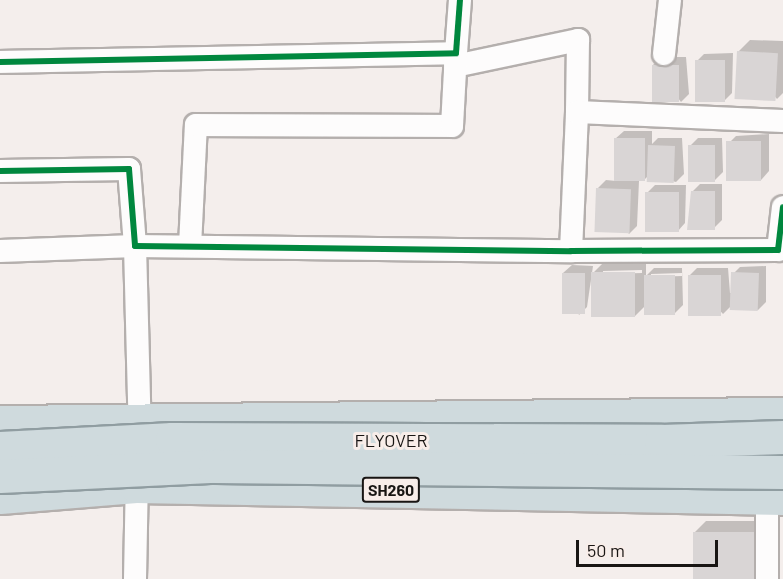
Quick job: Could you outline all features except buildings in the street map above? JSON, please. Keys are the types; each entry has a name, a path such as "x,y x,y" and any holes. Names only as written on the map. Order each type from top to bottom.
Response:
{"highway":[{"path":"0,422 141,419 732,417 783,414"},
{"name":"FLYOVER","path":"0,448 172,439 661,441 783,437"},
{"name":"FLYOVER","path":"0,476 215,466 778,489"},
{"name":"SH260","path":"0,496 136,486 778,489"}],"street":[{"path":"190,246 196,125 452,126 460,0"},
{"path":"664,54 670,0"},
{"path":"0,62 455,60 578,40 570,251"},
{"path":"577,112 783,121"},
{"path":"0,171 129,169 135,246 141,419 136,486 138,500 135,579"},
{"path":"0,251 135,246 570,251 778,250 783,207"},
{"path":"767,579 778,489"}],"cycle path":[{"path":"0,62 456,53 460,0"},
{"path":"0,171 129,169 135,246 571,251 778,250 783,207"}]}
